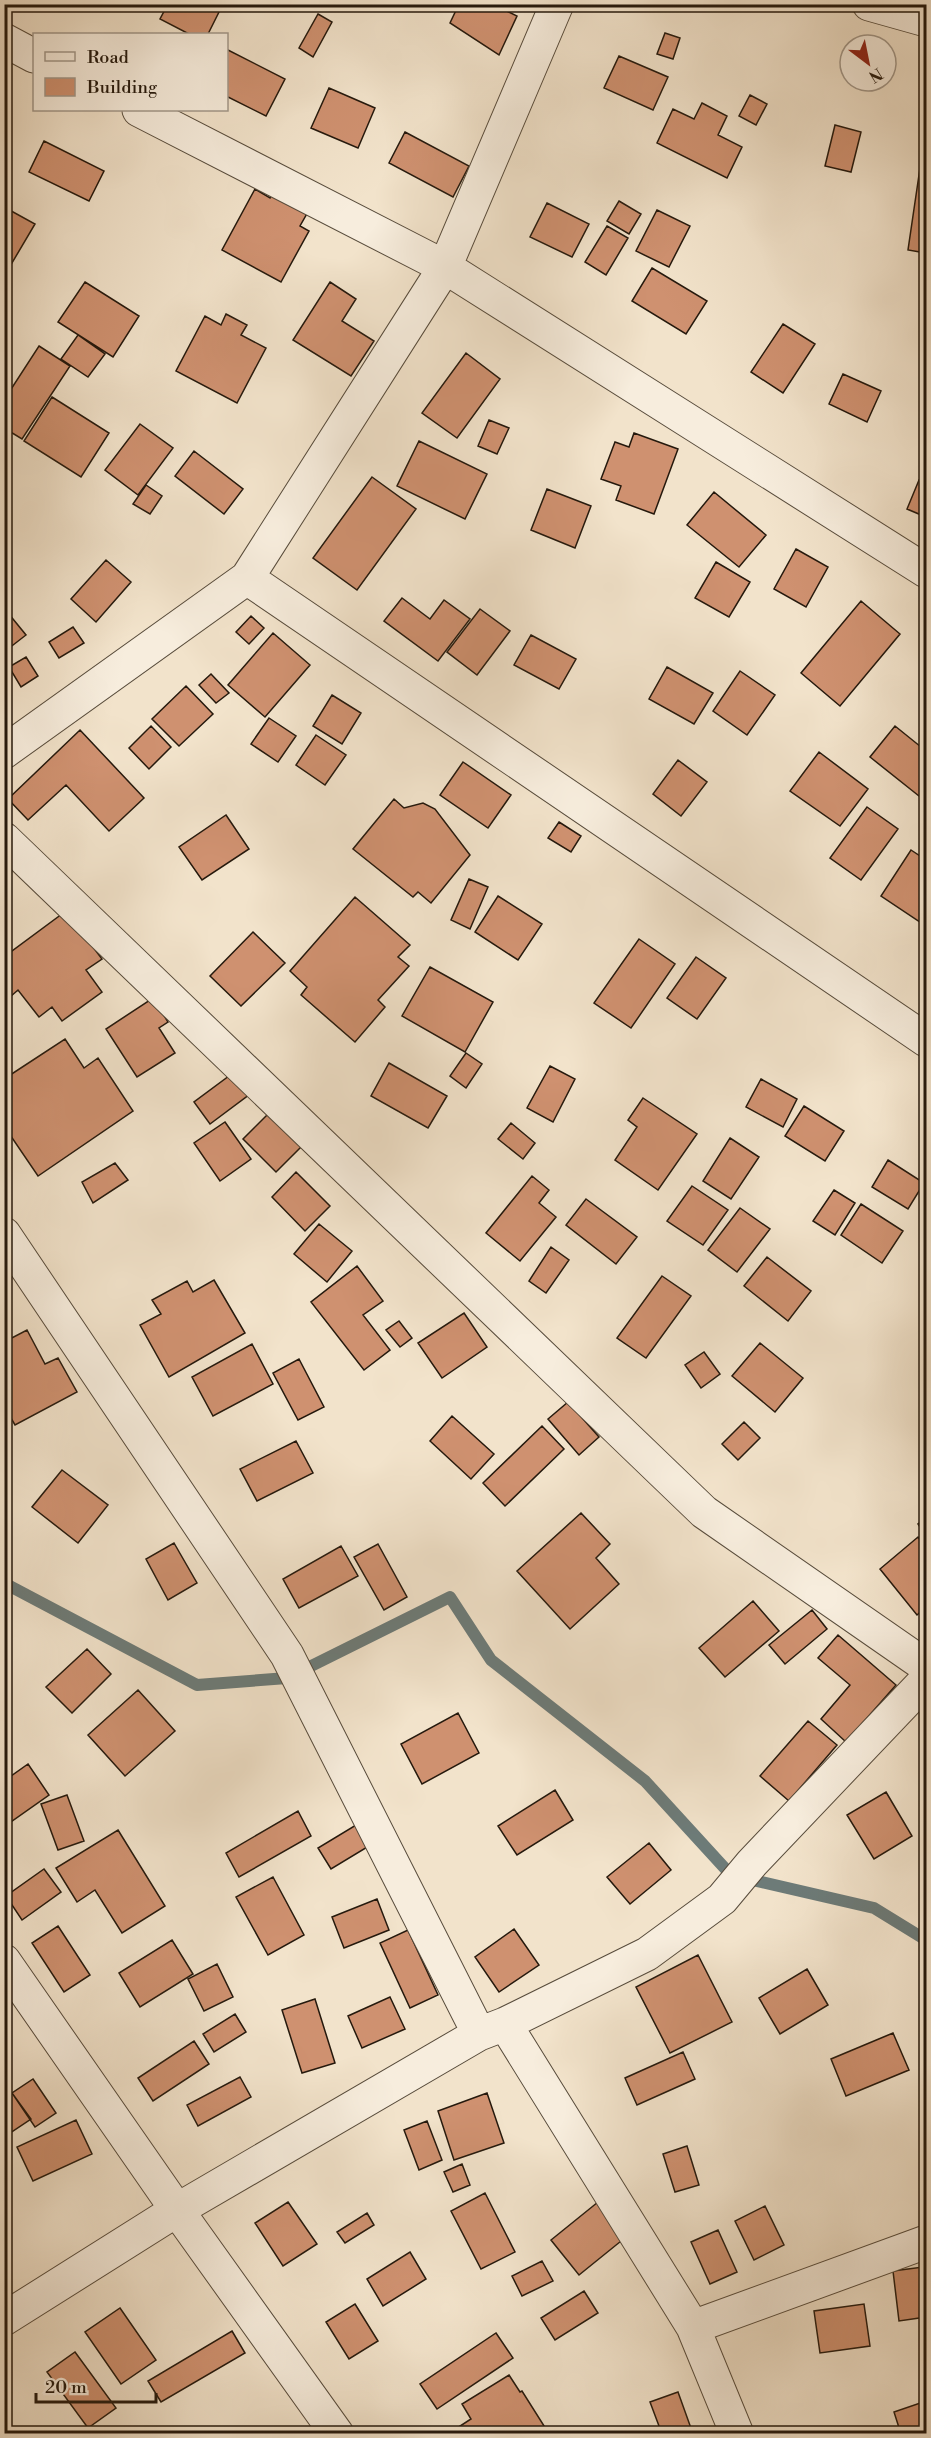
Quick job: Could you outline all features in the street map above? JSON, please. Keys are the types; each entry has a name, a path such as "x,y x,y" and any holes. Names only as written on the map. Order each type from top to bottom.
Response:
{"street":[{"path":"4,752 247,578 445,267 557,4"},
{"path":"869,4 927,20"},
{"path":"4,40 33,55"},
{"path":"141,111 445,267 927,571"},
{"path":"247,578 927,1040"},
{"path":"4,839 704,1512 927,1666"},
{"path":"4,1234 287,1655 492,2029 693,2327 737,2433"},
{"path":"4,2319 177,2210 492,2029 647,1954 722,1899 752,1863 927,1680"},
{"path":"4,1961 177,2210 337,2433"},
{"path":"693,2327 927,2242"}],"building":[{"path":"168,4 223,4 208,33 187,33 160,19"},
{"path":"459,4 492,4 517,16 499,55 450,23"},
{"path":"318,14 332,22 313,57 299,48"},
{"path":"665,33 680,38 673,59 657,54"},
{"path":"228,50 285,79 266,116 228,97"},
{"path":"619,56 668,77 653,110 604,88"},
{"path":"329,88 375,108 358,148 311,128"},
{"path":"750,95 767,104 756,125 739,116"},
{"path":"702,103 727,116 718,135 742,147 727,178 657,143 673,109 694,119"},
{"path":"835,125 861,132 851,172 825,166"},
{"path":"405,132 469,166 453,197 389,163"},
{"path":"44,141 104,171 89,201 29,172"},
{"path":"920,168 926,169 926,253 908,250"},
{"path":"255,189 270,198 273,191 309,210 300,226 309,231 281,282 222,250"},
{"path":"619,201 641,214 629,234 607,221"},
{"path":"547,203 589,224 572,257 530,237"},
{"path":"4,207 35,224 9,268 4,265"},
{"path":"657,210 690,226 669,267 636,251"},
{"path":"607,226 628,238 606,275 585,262"},
{"path":"652,268 707,301 686,334 632,301"},
{"path":"85,282 139,316 113,357 58,322"},
{"path":"330,282 356,299 342,321 374,341 351,376 293,340"},
{"path":"226,314 247,325 241,335 266,348 237,403 176,371 205,316 221,325"},
{"path":"783,324 815,344 783,393 751,372"},
{"path":"78,335 105,354 88,377 61,359"},
{"path":"39,346 70,366 22,439 4,428 4,400"},
{"path":"466,353 500,379 457,438 422,413"},
{"path":"843,374 881,391 867,422 829,404"},
{"path":"52,397 109,433 81,477 24,441"},
{"path":"489,420 509,428 497,454 478,446"},
{"path":"140,424 173,448 138,495 105,470"},
{"path":"634,433 678,449 654,514 616,500 621,486 601,479 615,442 629,447"},
{"path":"419,441 487,474 465,519 397,486"},
{"path":"194,451 243,489 224,514 175,476"},
{"path":"372,477 416,509 357,590 313,558"},
{"path":"919,480 926,484 926,517 907,509"},
{"path":"146,485 162,496 150,514 133,504"},
{"path":"547,489 591,506 575,548 531,530"},
{"path":"714,492 766,535 739,567 687,525"},
{"path":"796,549 828,567 806,607 774,589"},
{"path":"106,560 131,582 96,622 71,599"},
{"path":"716,562 750,582 729,617 695,598"},
{"path":"402,598 430,619 444,600 470,619 438,661 384,621"},
{"path":"861,601 900,634 840,706 801,673"},
{"path":"4,608 26,635 4,652"},
{"path":"480,609 510,631 477,675 447,652"},
{"path":"251,616 264,628 249,644 236,632"},
{"path":"73,627 84,643 59,658 49,642"},
{"path":"273,633 310,665 265,717 228,685"},
{"path":"531,635 576,659 559,689 514,665"},
{"path":"26,657 38,676 21,687 9,667"},
{"path":"667,667 713,693 694,724 649,699"},
{"path":"740,671 775,695 747,735 713,711"},
{"path":"211,674 229,693 216,703 199,685"},
{"path":"186,686 213,714 179,746 152,719"},
{"path":"332,695 361,713 342,744 313,726"},
{"path":"269,718 296,736 278,762 251,744"},
{"path":"151,726 171,747 149,769 129,748"},
{"path":"895,726 926,751 926,797 924,800 870,757"},
{"path":"80,730 144,798 109,831 66,785 28,820 8,799"},
{"path":"316,735 346,755 325,785 296,765"},
{"path":"819,752 868,789 840,826 790,791"},
{"path":"678,760 707,782 681,816 653,794"},
{"path":"463,762 511,795 488,828 440,795"},
{"path":"394,799 404,808 423,803 435,809 470,855 431,903 418,892 413,897 353,849"},
{"path":"867,807 898,829 861,880 830,858"},
{"path":"226,815 249,849 202,880 179,847"},
{"path":"926,818 926,832 920,827"},
{"path":"559,822 581,836 571,852 548,838"},
{"path":"911,850 926,860 926,926 881,896"},
{"path":"469,879 488,887 470,929 451,920"},
{"path":"498,896 542,924 518,960 475,932"},
{"path":"355,897 410,945 398,957 409,966 378,1000 385,1007 355,1042 301,995 307,987 290,971"},
{"path":"66,911 102,959 86,970 102,992 62,1021 52,1007 39,1017 18,990 10,997 4,990 4,957"},
{"path":"253,932 285,963 241,1006 210,976"},
{"path":"639,939 675,964 631,1028 594,1003"},
{"path":"696,957 726,978 697,1019 667,998"},
{"path":"430,967 493,1002 465,1052 402,1016"},
{"path":"153,998 168,1022 159,1028 175,1053 137,1077 106,1029"},
{"path":"65,1039 84,1068 98,1058 133,1111 38,1176 4,1126 4,1104 7,1102 4,1099 4,1079"},
{"path":"466,1053 482,1064 466,1088 450,1076"},
{"path":"389,1063 447,1096 428,1128 371,1096"},
{"path":"550,1066 575,1079 553,1122 527,1108"},
{"path":"233,1073 250,1094 210,1124 194,1102"},
{"path":"761,1079 797,1099 783,1127 746,1107"},
{"path":"643,1098 697,1134 658,1190 615,1160 637,1127 628,1120"},
{"path":"804,1106 844,1131 825,1161 785,1136"},
{"path":"272,1110 305,1143 276,1172 243,1139"},
{"path":"225,1122 251,1159 220,1181 194,1143"},
{"path":"511,1123 535,1143 523,1159 498,1139"},
{"path":"730,1138 759,1157 731,1199 703,1181"},
{"path":"888,1160 924,1183 908,1209 872,1187"},
{"path":"115,1163 128,1180 93,1203 82,1182"},
{"path":"296,1172 330,1206 305,1231 272,1197"},
{"path":"532,1176 549,1190 539,1203 556,1217 520,1261 486,1233"},
{"path":"692,1186 728,1210 703,1245 667,1221"},
{"path":"834,1190 855,1203 835,1235 813,1221"},
{"path":"586,1199 637,1237 616,1264 566,1225"},
{"path":"861,1204 903,1231 882,1263 841,1235"},
{"path":"740,1208 770,1229 737,1272 708,1250"},
{"path":"319,1224 352,1251 327,1282 294,1254"},
{"path":"551,1247 569,1260 546,1293 529,1281"},
{"path":"767,1257 811,1291 788,1321 744,1286"},
{"path":"357,1266 383,1301 363,1315 390,1350 364,1370 311,1302"},
{"path":"662,1276 691,1296 646,1358 617,1338"},
{"path":"214,1280 245,1333 169,1377 140,1325 161,1314 152,1300 187,1281 193,1292"},
{"path":"464,1313 487,1347 442,1378 418,1343"},
{"path":"399,1321 412,1338 400,1347 386,1330"},
{"path":"27,1330 45,1364 58,1358 77,1392 15,1425 4,1406 4,1342"},
{"path":"760,1343 803,1378 775,1412 732,1376"},
{"path":"252,1344 273,1384 213,1416 192,1377"},
{"path":"704,1352 720,1374 701,1388 685,1365"},
{"path":"299,1359 324,1407 298,1420 273,1373"},
{"path":"568,1402 599,1437 579,1455 548,1419"},
{"path":"452,1416 494,1454 471,1479 430,1441"},
{"path":"744,1422 760,1438 738,1460 722,1444"},
{"path":"542,1426 564,1449 505,1506 483,1483"},
{"path":"296,1441 313,1473 257,1501 240,1469"},
{"path":"62,1470 108,1505 78,1543 32,1507"},
{"path":"581,1513 610,1544 596,1558 619,1584 570,1629 517,1571"},
{"path":"926,1518 926,1536 918,1524"},
{"path":"918,1537 926,1548 926,1607 917,1615 880,1569"},
{"path":"174,1543 197,1583 168,1600 146,1559"},
{"path":"378,1544 407,1597 384,1610 354,1557"},
{"path":"341,1546 358,1576 299,1608 283,1579"},
{"path":"753,1601 779,1631 725,1677 699,1648"},
{"path":"812,1610 827,1629 785,1664 769,1645"},
{"path":"838,1635 896,1685 846,1742 821,1719 850,1685 818,1658"},
{"path":"87,1649 111,1674 72,1713 46,1687"},
{"path":"138,1690 175,1731 125,1776 88,1735"},
{"path":"458,1713 479,1753 422,1784 401,1744"},
{"path":"808,1721 837,1745 789,1801 760,1776"},
{"path":"28,1764 49,1795 5,1826 4,1781"},
{"path":"555,1790 573,1820 517,1855 498,1826"},
{"path":"886,1792 912,1836 874,1859 847,1815"},
{"path":"67,1795 84,1841 58,1850 41,1804"},
{"path":"298,1811 311,1836 239,1877 226,1853"},
{"path":"356,1825 369,1846 331,1869 318,1848"},
{"path":"118,1830 165,1906 122,1933 95,1890 77,1902 56,1868"},
{"path":"649,1843 671,1870 630,1904 607,1877"},
{"path":"44,1869 61,1892 22,1920 6,1896"},
{"path":"273,1877 304,1935 268,1955 236,1897"},
{"path":"377,1899 389,1930 344,1948 332,1917"},
{"path":"58,1926 90,1975 64,1992 32,1943"},
{"path":"514,1929 539,1965 499,1992 475,1957"},
{"path":"408,1930 438,1995 410,2008 380,1943"},
{"path":"172,1940 193,1974 140,2007 119,1973"},
{"path":"698,1955 732,2022 670,2053 636,1987"},
{"path":"217,1964 233,1997 204,2011 188,1979"},
{"path":"807,1969 828,2005 780,2034 759,1998"},
{"path":"390,1997 405,2029 362,2048 348,2016"},
{"path":"315,1999 335,2063 302,2073 282,2010"},
{"path":"235,2014 246,2032 214,2052 203,2034"},
{"path":"893,2033 909,2070 846,2096 831,2059"},
{"path":"194,2041 209,2064 153,2101 138,2078"},
{"path":"683,2052 695,2079 637,2105 625,2078"},
{"path":"240,2077 251,2097 198,2126 187,2105"},
{"path":"33,2079 56,2113 35,2127 12,2093"},
{"path":"12,2093 31,2119 4,2137 4,2098"},
{"path":"487,2093 504,2143 454,2160 438,2111"},
{"path":"76,2120 92,2154 33,2181 17,2147"},
{"path":"427,2121 442,2160 419,2170 404,2130"},
{"path":"687,2146 699,2185 675,2192 663,2154"},
{"path":"462,2164 470,2185 453,2192 444,2172"},
{"path":"485,2193 515,2252 481,2269 451,2211"},
{"path":"603,2198 631,2233 579,2275 551,2240"},
{"path":"288,2202 317,2244 283,2266 255,2223"},
{"path":"765,2206 784,2245 754,2260 735,2221"},
{"path":"367,2213 374,2225 345,2243 337,2232"},
{"path":"718,2230 737,2272 710,2284 691,2242"},
{"path":"410,2252 426,2279 383,2306 367,2279"},
{"path":"542,2261 553,2281 522,2296 512,2276"},
{"path":"923,2267 926,2317 899,2321 893,2271"},
{"path":"584,2291 598,2313 555,2340 541,2318"},
{"path":"355,2304 378,2341 349,2359 326,2322"},
{"path":"864,2304 870,2346 820,2353 814,2311"},
{"path":"120,2308 156,2360 121,2384 85,2332"},
{"path":"232,2331 245,2353 161,2402 148,2381"},
{"path":"496,2333 513,2358 437,2409 420,2384"},
{"path":"75,2352 116,2408 88,2428 47,2372"},
{"path":"509,2375 546,2429 538,2434 457,2434 454,2430 471,2419 462,2404"},
{"path":"678,2392 692,2431 684,2434 662,2434 650,2402"},
{"path":"926,2401 926,2434 901,2434 894,2412"}],"waterway":[{"path":"4,1583 197,1685 287,1678 450,1597 491,1660 645,1781 731,1875 874,1908 926,1940"}]}
